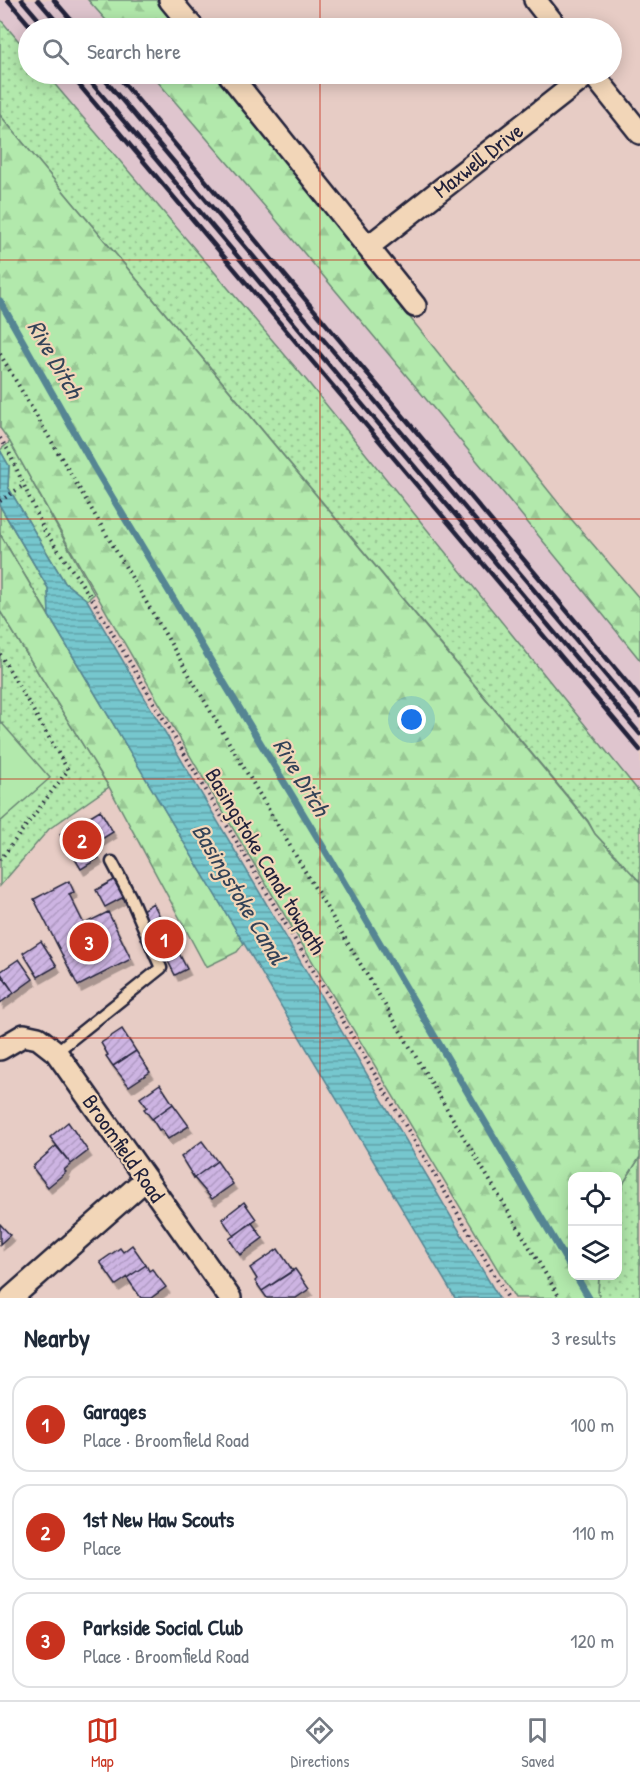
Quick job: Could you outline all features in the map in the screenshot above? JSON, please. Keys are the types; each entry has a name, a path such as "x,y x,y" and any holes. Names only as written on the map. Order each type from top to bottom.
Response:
{"street":[{"path":"170,0 185,18"},
{"path":"535,0 549,18"},
{"path":"237,84 415,306"},
{"name":"Maxwell Drive","path":"368,247 575,84"},
{"path":"601,84 640,133"},
{"name":"Broomfield Road","path":"0,1049 24,1035 38,1038 56,1052 230,1298"},
{"path":"11,1298 146,1179"}],"lane":[{"path":"56,1052 161,968 130,896 112,862"}],"path":[{"path":"0,354 560,1298"},
{"name":"Basingstoke Canal towpath","path":"0,438 8,450 22,487 44,530 91,597 508,1298"},
{"path":"0,501 22,487"},
{"path":"0,654 68,770 0,860"}],"shaded area":[{"path":"0,0 136,0 152,18 18,18 18,84 209,84 380,281 640,601 640,826 0,68"}],"green space":[{"path":"88,0 156,0 170,18 104,18"},
{"path":"0,19 18,40 18,84 55,84 307,381 640,793 640,882 595,834 588,821 0,115"},
{"path":"160,84 223,84 572,520 640,599 640,660 398,365"},
{"path":"0,115 588,822 595,834 640,882 640,1157 622,1188 622,1172 568,1172 568,1280 599,1280 600,1298 515,1298 195,765 0,428"},
{"path":"10,442 94,594 87,600 65,583 8,487 9,466 0,450"},
{"path":"0,506 48,588 49,616 0,534"},
{"path":"0,534 244,943 237,952 206,967 109,787 0,611"},
{"path":"0,611 109,787 49,829 0,886"},
{"path":"0,721 50,778 0,822"},
{"path":"640,1157 640,1298 600,1298 599,1280 622,1280 622,1188"}],"water":[{"name":"Basingstoke Canal","path":"0,450 9,466 8,487 65,583 87,600 499,1298 455,1298 49,616 48,588 0,506"}],"building":[{"path":"100,810 113,832 92,845 99,858 81,869 60,834"},
{"path":"114,880 124,897 105,907 96,890"},
{"path":"69,881 74,892 69,894 84,924 108,912 131,959 78,986 34,899"},
{"path":"153,903 187,969 175,975 142,910"},
{"path":"41,941 57,966 38,977 23,953"},
{"path":"19,959 33,979 14,993 0,972"},
{"path":"0,973 14,993 0,1003"},
{"path":"122,1029 136,1051 113,1066 101,1043"},
{"path":"136,1051 150,1072 129,1086 113,1066"},
{"path":"160,1084 173,1104 152,1119 144,1109 147,1107 140,1098"},
{"path":"173,1104 189,1126 168,1139 152,1119"},
{"path":"68,1122 88,1151 71,1164 50,1137"},
{"path":"202,1141 217,1161 194,1178 181,1157"},
{"path":"56,1146 71,1164 64,1170 66,1172 48,1187 32,1167"},
{"path":"217,1161 233,1184 212,1199 194,1178"},
{"path":"244,1202 256,1219 234,1236 222,1219"},
{"path":"252,1223 263,1238 240,1255 229,1239"},
{"path":"0,1224 10,1235 0,1244"},
{"path":"132,1245 146,1265 116,1285 100,1262 120,1248 123,1252"},
{"path":"278,1249 293,1271 262,1291 250,1268"},
{"path":"146,1265 149,1271 152,1269 166,1287 151,1298 141,1298 127,1278"},
{"path":"295,1269 309,1289 296,1298 267,1298 262,1291"}],"waterway":[{"name":"Rive Ditch","path":"0,301 94,467 331,860 568,1263"},
{"name":"Rive Ditch","path":"578,1280 589,1298"}],"railway":[{"path":"8,0 23,18"},
{"path":"22,0 37,18"},
{"path":"38,0 53,18"},
{"path":"54,0 69,18"},
{"path":"78,84 640,750"},
{"path":"92,84 640,734"},
{"path":"108,84 640,716"},
{"path":"124,84 640,698"}],"place":[{"name":"1st New Haw Scouts","path":"82,840"},
{"name":"Garages","path":"164,939"},
{"name":"Parkside Social Club","path":"89,942"}]}
